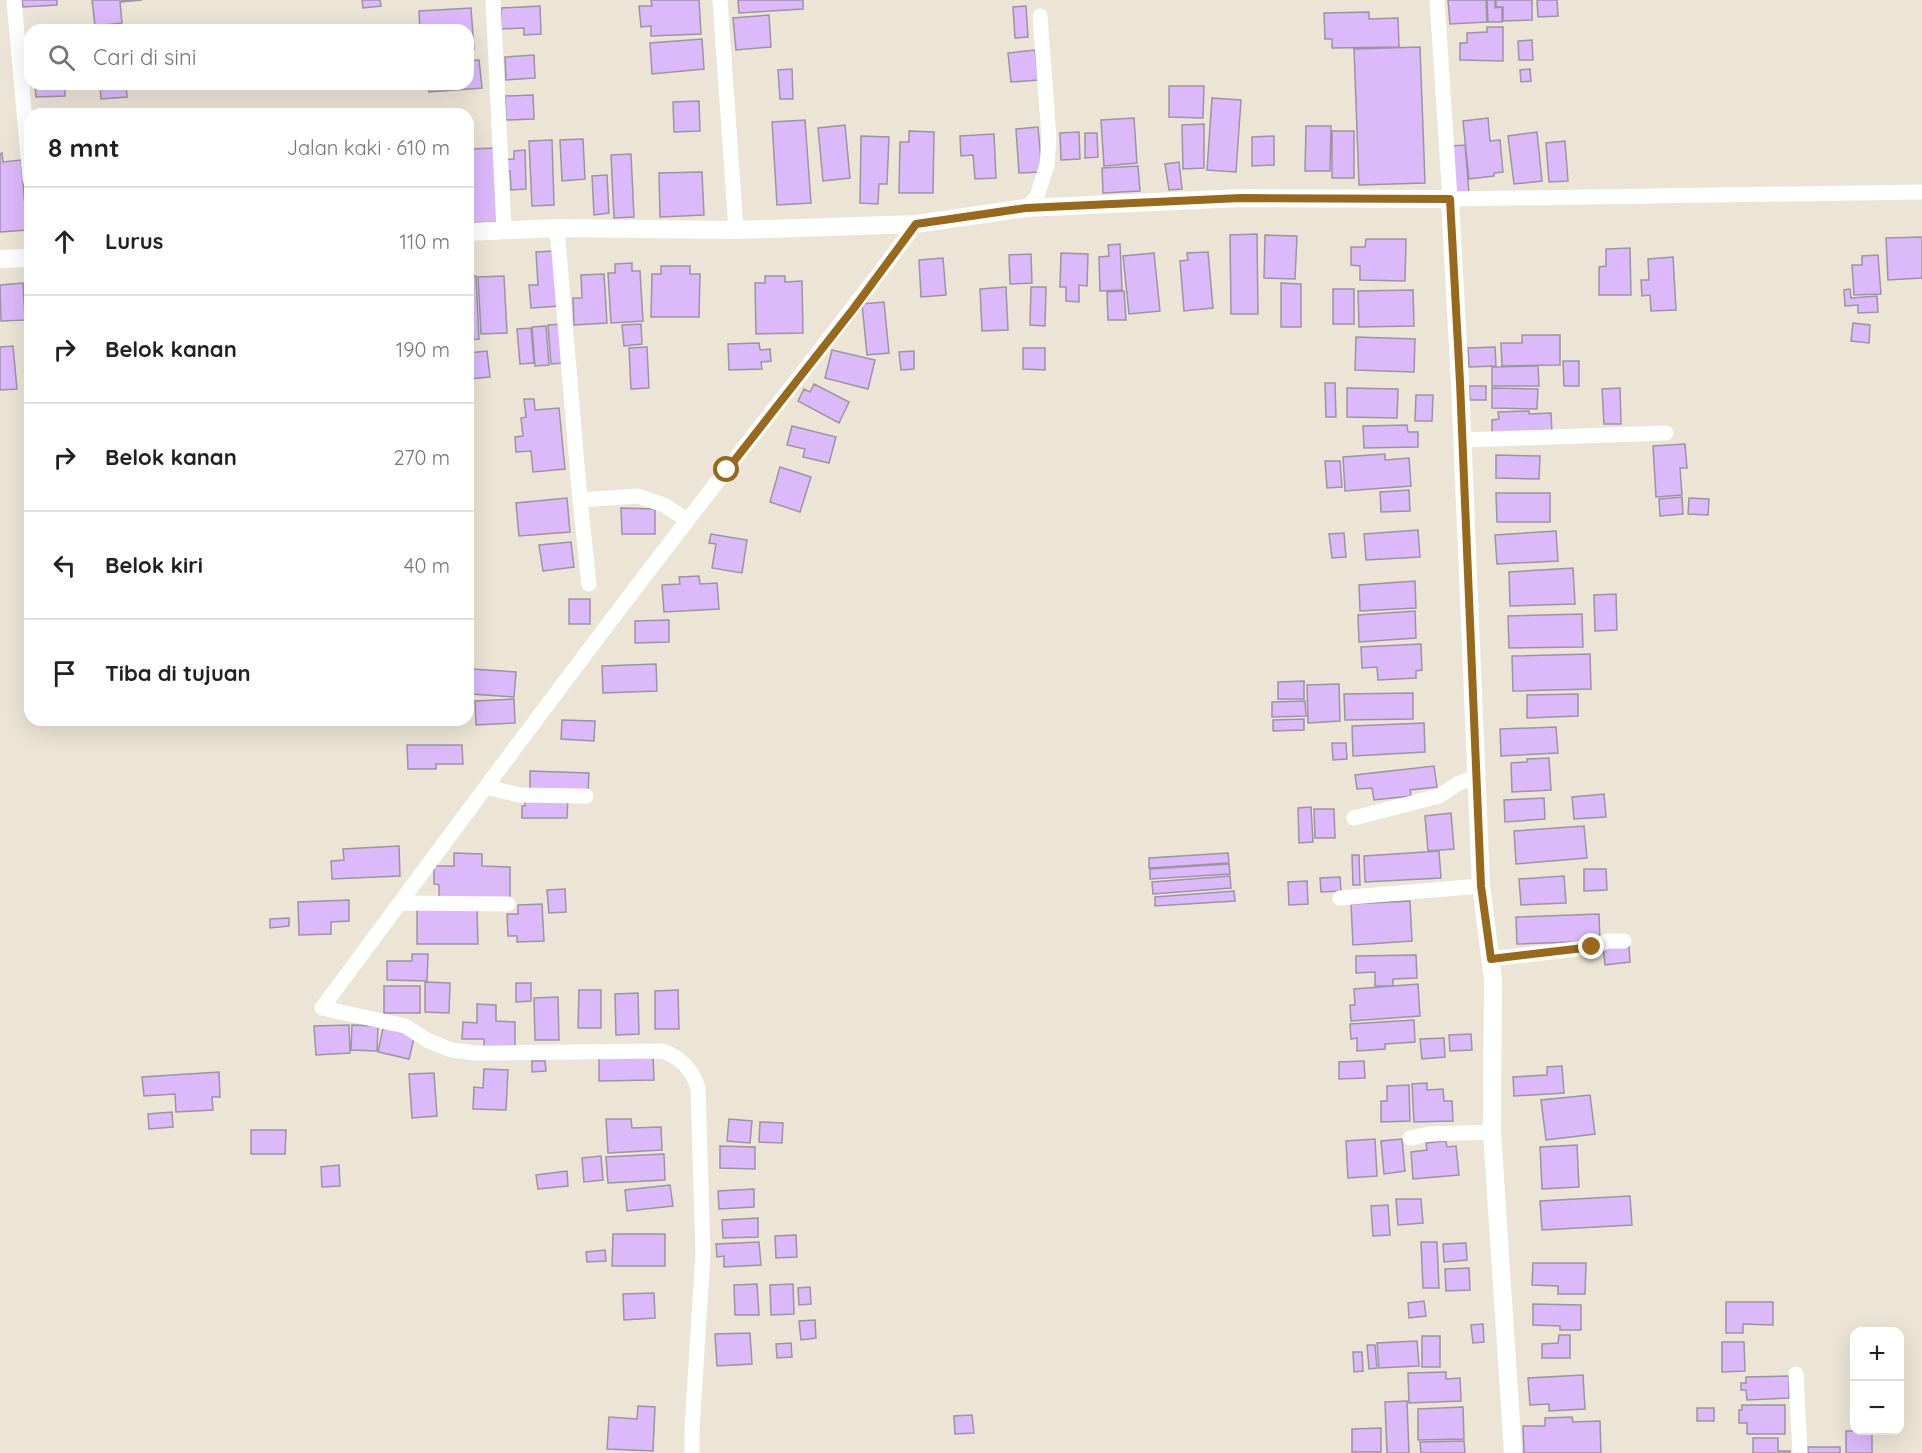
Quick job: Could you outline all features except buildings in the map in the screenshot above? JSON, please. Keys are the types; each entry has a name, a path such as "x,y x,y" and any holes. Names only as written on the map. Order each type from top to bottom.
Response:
{"street":[{"path":"14,0 24,112"},
{"path":"493,0 504,230"},
{"path":"720,0 736,230"},
{"path":"1437,0 1463,440 1481,886 1493,980 1492,1132 1513,1453"},
{"path":"1026,208 1037,197 1047,165 1049,138 1040,16"},
{"path":"474,232 557,228 736,230 916,224 1026,208 1241,198 1450,199 1922,192"},
{"path":"692,1453 703,1254 698,1088 694,1075 678,1057 663,1051 476,1053 451,1050 426,1040 405,1026 322,1008 687,520 854,308 916,224"},
{"path":"557,228 589,584"},
{"path":"0,259 24,258"},
{"path":"1463,440 1666,433"},
{"path":"580,500 638,496 664,505 687,520"},
{"path":"1354,818 1439,796 1459,783 1477,777"},
{"path":"486,787 519,795 586,796"},
{"path":"1340,898 1481,886"},
{"path":"400,903 508,904"},
{"path":"1491,959 1592,947 1608,941 1624,941"},
{"path":"1410,1138 1429,1134 1492,1132"},
{"path":"1796,1374 1800,1453"}],"route":[{"path":"727,470 854,308 916,224 1026,208 1241,198 1450,199 1481,886 1491,959 1592,947"}]}
